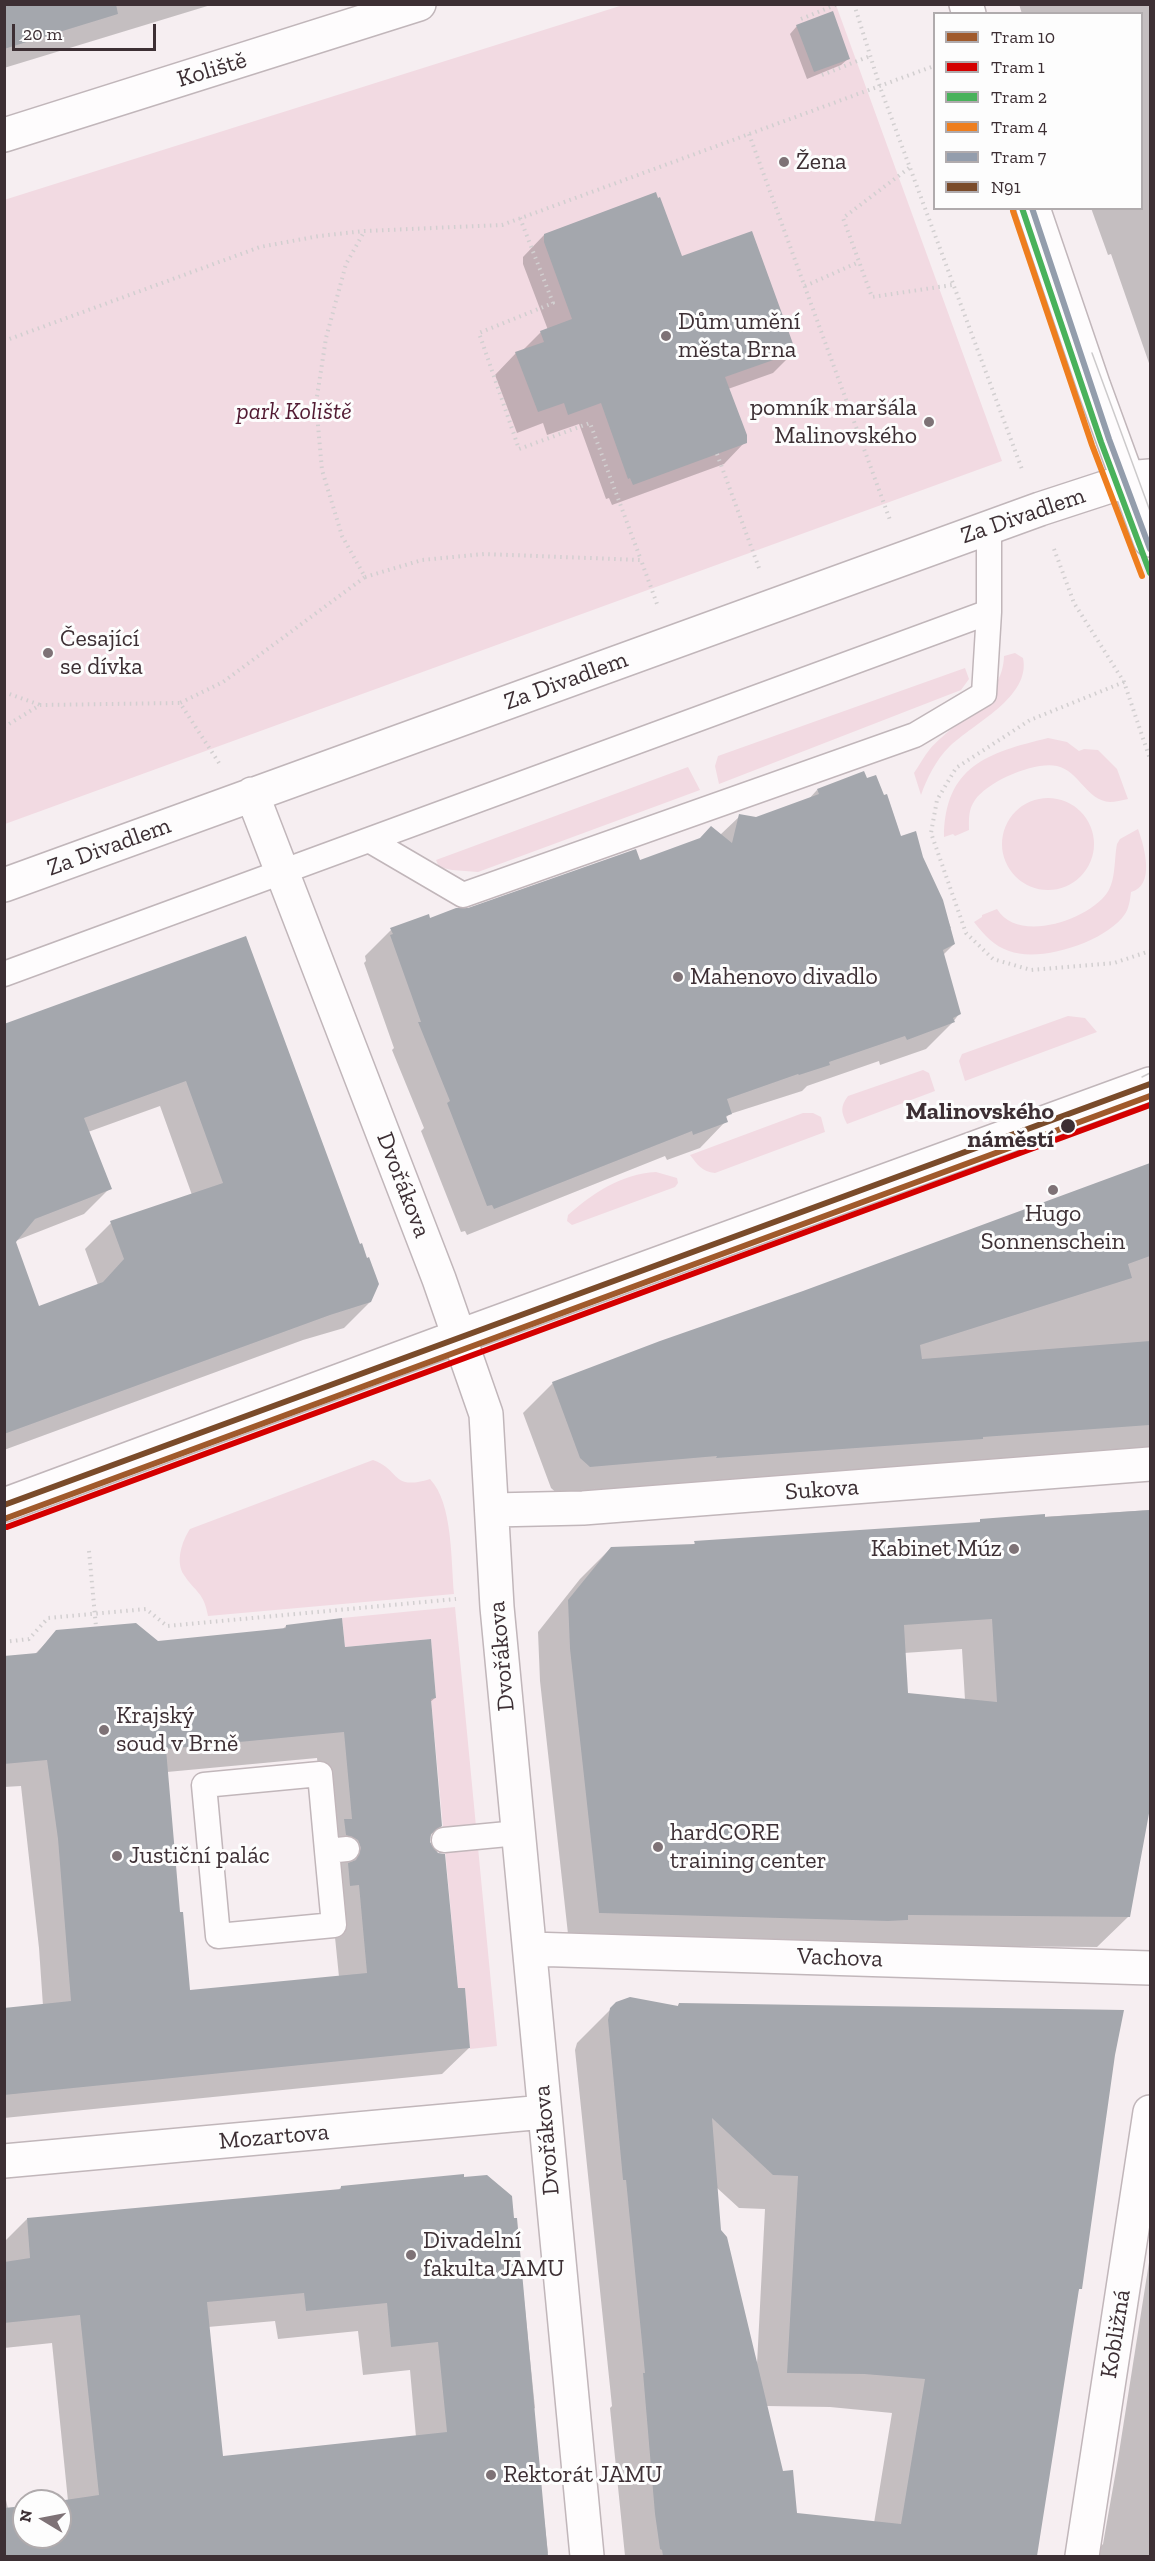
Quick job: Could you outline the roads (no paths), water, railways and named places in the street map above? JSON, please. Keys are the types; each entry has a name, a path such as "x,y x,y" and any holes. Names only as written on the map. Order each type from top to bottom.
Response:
{"street":[{"name":"Koliště","path":"4,135 419,4"},
{"path":"1034,210 1094,387 1139,478 1150,540"},
{"name":"Za Divadlem","path":"4,885 1040,509 1139,478"},
{"name":"Dvořákova","path":"252,794 460,1336 486,1414 497,1607 587,2556"},
{"path":"4,1505 1150,1084"},
{"name":"Sukova","path":"493,1510 583,1508 1150,1464"},
{"name":"Vachova","path":"530,1949 1150,1968"},
{"name":"Mozartova","path":"4,2161 544,2112"},
{"name":"Kobližná","path":"1082,2556 1150,2112"}],"lane":[{"path":"369,840 464,896 915,735 984,694 989,612 989,528"},
{"path":"4,974 989,612"},
{"path":"320,1774 337,1850 334,1925 218,1936 204,1785 320,1774"},
{"path":"444,1840 518,1833"}],"tram line":[{"name":"2","path":"1023,210 1101,442 1150,573"},
{"name":"7","path":"1033,210 1109,439 1150,549"},
{"name":"4","path":"1013,211 1092,445 1142,576"},
{"path":"1092,353 1150,511"},
{"path":"1142,1077 1150,1073"},
{"name":"10","path":"4,1519 1150,1096"},
{"name":"1","path":"7,1527 1150,1105"}],"place":[{"name":"Žena","path":"784,162"},
{"name":"Dům umění města Brna","path":"666,336"},
{"name":"pomník maršála Malinovského","path":"929,422"},
{"name":"Česající se dívka","path":"48,653"},
{"name":"Mahenovo divadlo","path":"678,977"},
{"name":"Malinovského náměstí","path":"1068,1126"},
{"name":"Hugo Sonnenschein","path":"1053,1190"},
{"name":"Kabinet Múz","path":"1014,1549"},
{"name":"Krajský soud v Brně","path":"104,1730"},
{"name":"hardCORE training center","path":"658,1847"},
{"name":"Justiční palác","path":"117,1856"},
{"name":"Divadelní fakulta JAMU","path":"411,2255"},
{"name":"Rektorát JAMU","path":"491,2475"}],"park label":[{"name":"park Koliště","path":"294,412"}]}
